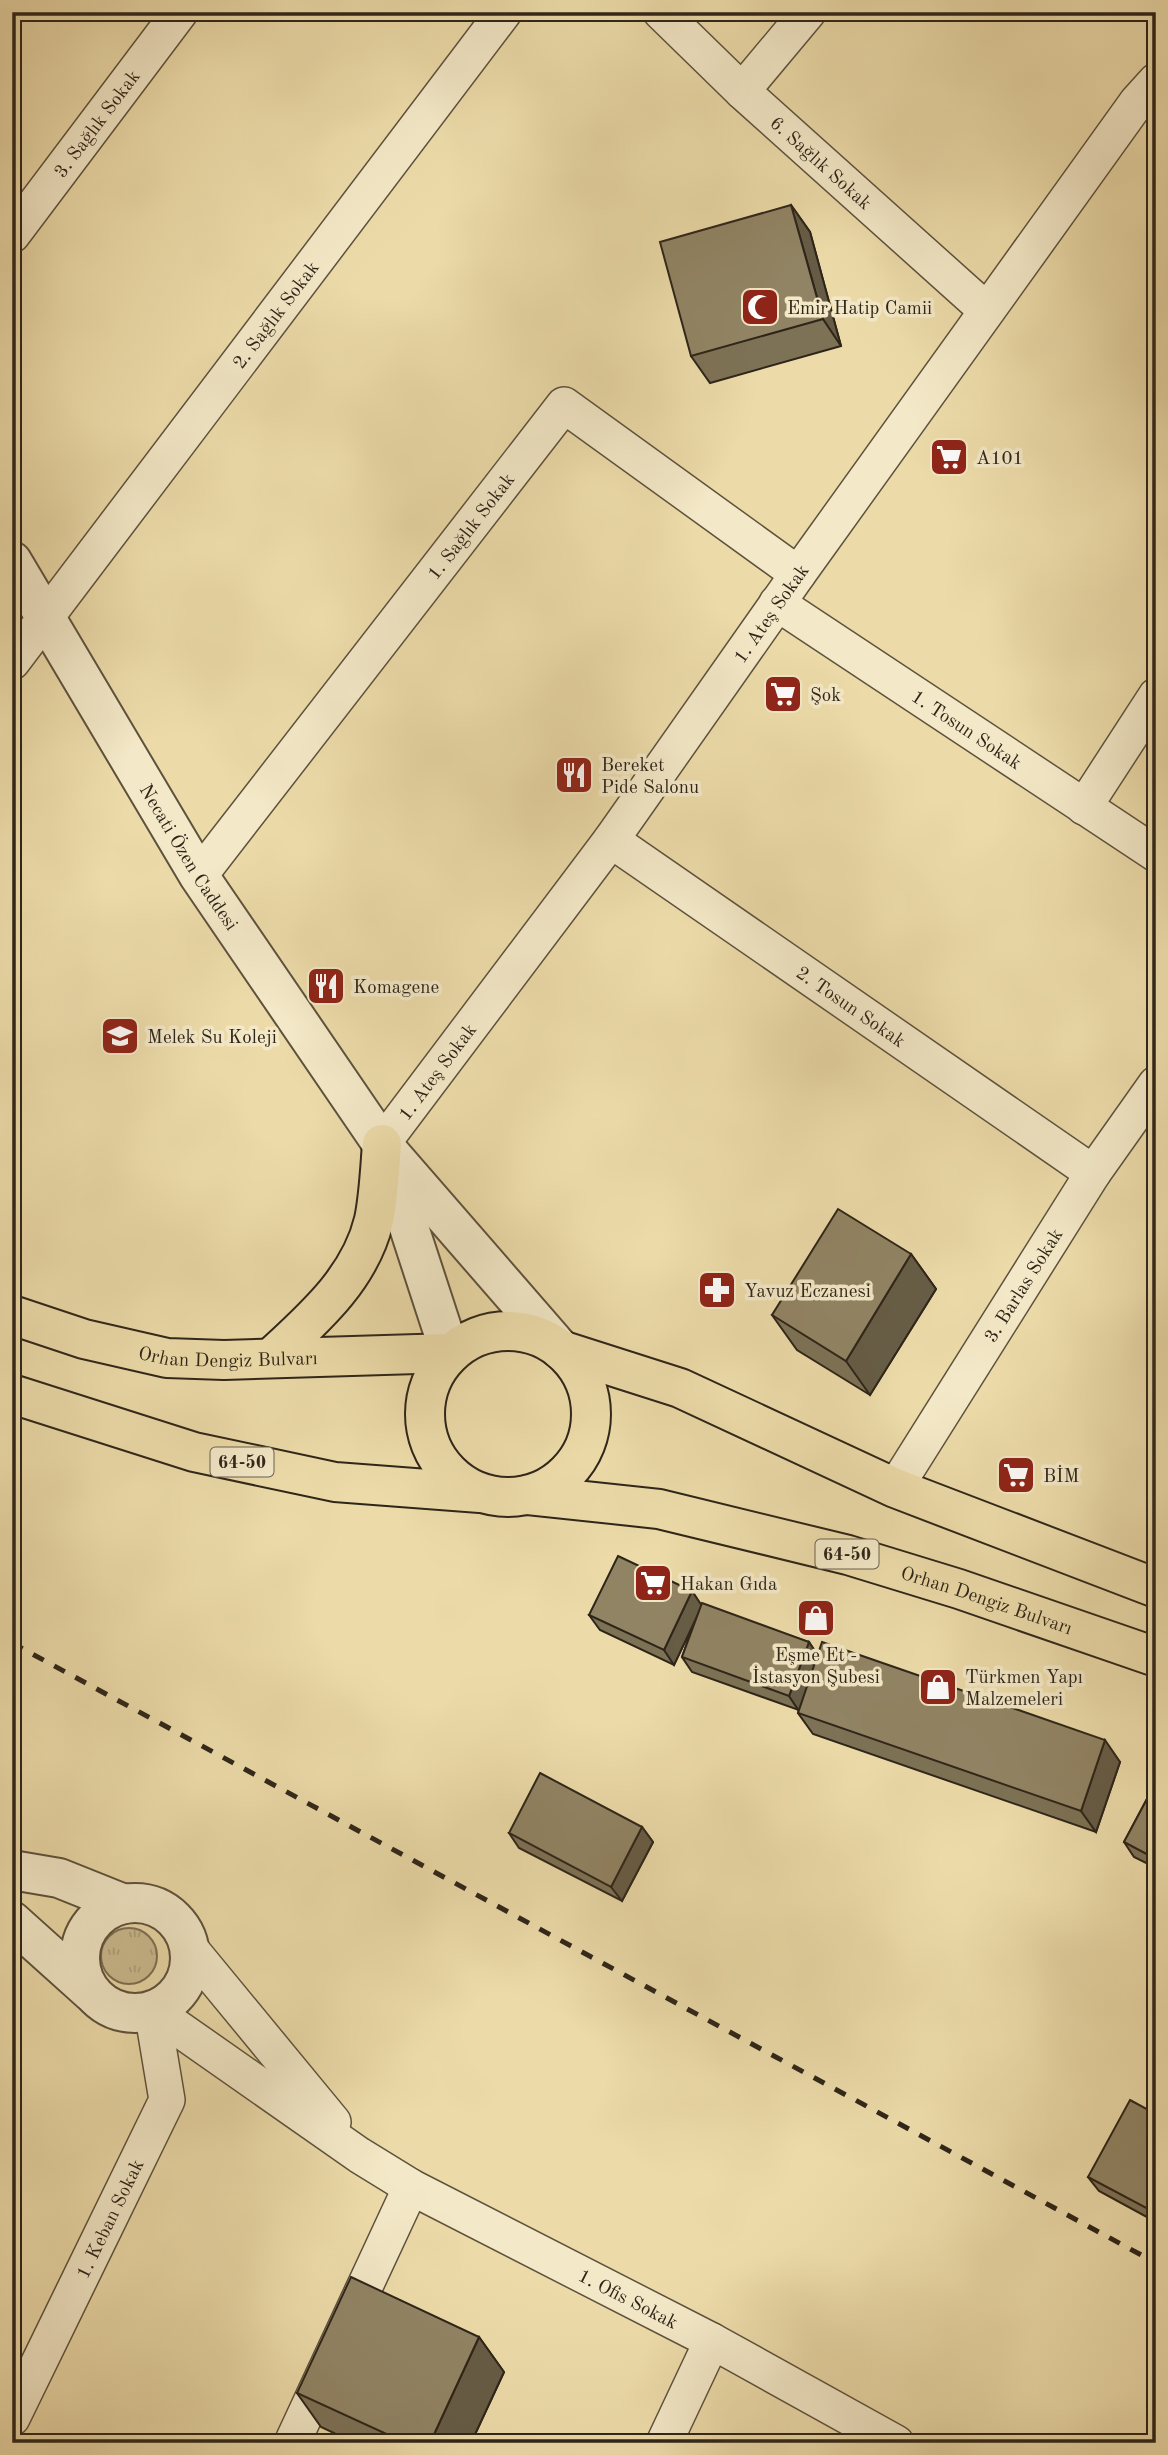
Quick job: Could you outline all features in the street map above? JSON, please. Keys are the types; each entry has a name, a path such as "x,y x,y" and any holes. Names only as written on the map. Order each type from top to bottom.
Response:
{"main road":[{"path":"271,1359 340,1289 359,1259 374,1221 382,1144"},
{"name":"Orhan Dengiz Bulvarı","path":"12,1315 84,1339 167,1358 271,1359 450,1353"},
{"name":"Orhan Dengiz Bulvarı","path":"480,1493 455,1479 436,1458 426,1431 425,1403 433,1376 450,1353 470,1339 493,1332 517,1331 541,1337 561,1350 579,1370 588,1394 590,1420 584,1446 571,1468 551,1485 528,1495"},
{"name":"Orhan Dengiz Bulvarı","path":"561,1350 680,1388 895,1488 1156,1588"},
{"name":"Orhan Dengiz Bulvarı","path":"12,1394 194,1452 335,1482 504,1497 528,1495 659,1509 848,1555 959,1589 1156,1657"}],"street":[{"name":"3. Sağlık Sokak","path":"12,235 180,12"},
{"name":"2. Sağlık Sokak","path":"12,662 504,12"},
{"name":"6. Sağlık Sokak","path":"661,12 742,91 986,310"},
{"path":"742,91 808,12"},
{"name":"1. Ateş Sokak","path":"382,1144 611,840 986,310 1150,99"},
{"name":"1. Sağlık Sokak","path":"199,876 564,405 797,574"},
{"name":"Necati Özen Caddesi","path":"12,561 199,876 382,1144"},
{"name":"1. Tosun Sokak","path":"777,603 1156,854"},
{"path":"1084,807 1156,696"},
{"name":"2. Tosun Sokak","path":"611,840 1093,1173"},
{"name":"3. Barlas Sokak","path":"895,1488 1093,1173 1156,1084"},
{"path":"382,1144 561,1350"},
{"path":"382,1144 450,1353"},
{"path":"12,1870 59,1878 124,1904 149,1905 160,1910 178,1925 188,1946 359,2155"},
{"path":"95,1996 85,1982 80,1966 83,1941 95,1920 124,1904"},
{"path":"12,1921 104,2004 127,2012 152,2010 164,2004 183,1985 188,1972 188,1946"},
{"name":"1. Ofis Sokak","path":"152,2010 359,2155 411,2187 712,2341 896,2443"},
{"name":"1. Keban Sokak","path":"12,2418 167,2100 152,2010"},
{"path":"292,2443 411,2187"},
{"path":"664,2443 712,2341"}],"green space":[{"path":"123,1928 135,1928 149,1936 157,1950 155,1967 149,1976 135,1984 123,1984 106,1972 101,1962 101,1950 113,1933"}],"building":[{"name":"Emir Hatip Camii","path":"791,205 823,319 691,356 660,242"},
{"path":"838,1209 911,1254 846,1361 772,1315"},
{"path":"618,1556 692,1591 664,1650 589,1615"},
{"path":"702,1603 809,1642 789,1696 682,1657"},
{"path":"822,1642 1105,1740 1081,1811 798,1713"},
{"path":"540,1773 642,1827 611,1887 509,1833"},
{"path":"1156,1782 1156,1859 1124,1842"},
{"path":"1130,2100 1156,2114 1156,2199 1150,2210 1088,2177"},
{"path":"351,2277 479,2337 430,2443 406,2443 297,2393"}],"railway":[{"path":"12,1643 1156,2263"}],"place":[{"name":"Emir Hatip Camii","path":"760,307"},
{"name":"A101","path":"949,457"},
{"name":"Şok","path":"783,694"},
{"name":"Bereket Pide Salonu","path":"574,775"},
{"name":"Komagene","path":"326,986"},
{"name":"Melek Su Koleji","path":"120,1036"},
{"name":"Yavuz Eczanesi","path":"717,1290"},
{"name":"BİM","path":"1016,1475"},
{"name":"Hakan Gıda","path":"653,1583"},
{"name":"Eşme Et - İstasyon Şubesi","path":"816,1618"},
{"name":"Türkmen Yapı Malzemeleri","path":"938,1687"}]}
